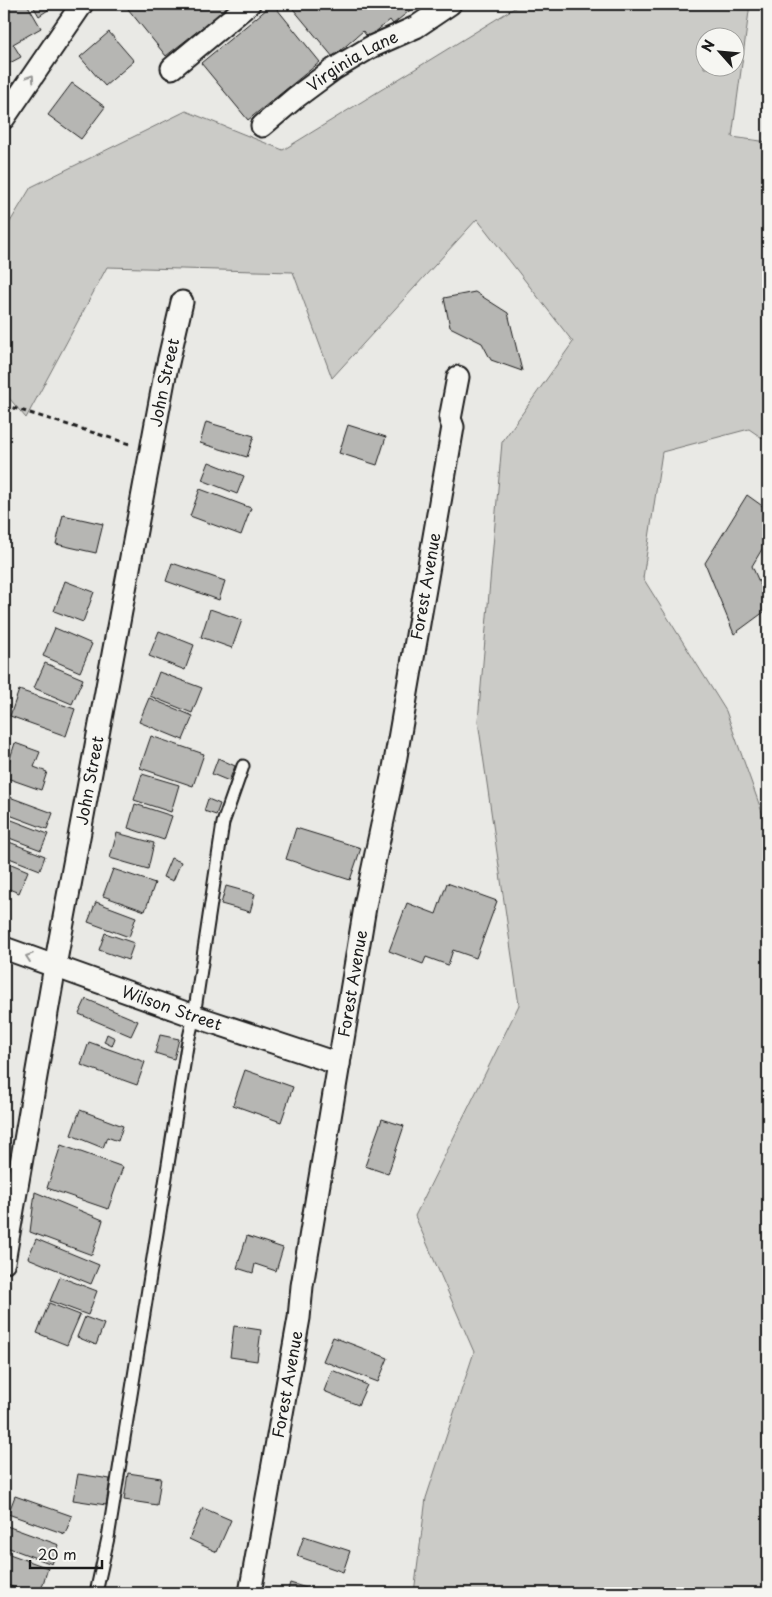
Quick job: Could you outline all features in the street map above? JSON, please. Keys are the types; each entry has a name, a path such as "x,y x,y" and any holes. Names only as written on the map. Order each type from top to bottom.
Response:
{"street":[{"path":"4,118 82,4"},
{"path":"172,68 249,4"},
{"name":"Virginia Lane","path":"262,126 334,69 371,47 416,26 450,4"},
{"name":"John Street","path":"4,1262 55,966 164,380 182,302"},
{"name":"Forest Avenue","path":"250,1593 299,1318 302,1286 366,901 396,758 453,427 450,418 458,377"},
{"name":"Wilson Street","path":"4,948 194,1016 339,1064"}],"lane":[{"path":"96,1593 108,1538 187,1046 194,1016 223,823 243,766"}],"path":[{"path":"4,405 151,451"}],"shaded area":[{"path":"521,4 750,4 744,48 744,28 694,28 694,78 740,78 732,137 768,142 768,442 749,429 662,452 643,578 726,711 768,829 768,1593 414,1593 426,1498 474,1352 415,1216 519,1005 478,721 502,442 573,342 477,219 332,378 293,272 107,267 26,418 4,392 4,232 31,187 186,111 283,150"}],"building":[{"path":"4,4 27,4 41,28 13,44 21,57 6,65 4,61"},
{"path":"32,4 45,4 48,10 39,16"},
{"path":"124,4 232,4 166,56"},
{"path":"273,4 320,62 248,120 201,63"},
{"path":"289,4 418,4 393,24 390,20 368,38 363,31 333,57"},
{"path":"109,32 134,61 105,86 80,57"},
{"path":"72,83 105,107 81,139 48,115"},
{"path":"475,292 508,313 522,371 491,360 482,343 450,327 444,298"},
{"path":"206,422 254,436 247,457 200,443"},
{"path":"348,425 386,437 377,465 339,453"},
{"path":"209,462 244,476 237,494 202,480"},
{"path":"200,489 251,508 241,535 190,516"},
{"path":"747,495 768,510 768,539 752,566 768,602 768,609 734,634 705,563"},
{"path":"63,515 103,524 96,553 56,544"},
{"path":"172,563 225,581 219,600 166,581"},
{"path":"65,581 94,592 83,622 54,611"},
{"path":"210,609 242,620 232,648 201,637"},
{"path":"55,628 92,644 80,672 43,656"},
{"path":"159,631 194,645 185,670 149,656"},
{"path":"45,663 83,679 72,704 34,688"},
{"path":"159,672 202,688 192,713 150,696"},
{"path":"19,690 75,709 66,736 10,716"},
{"path":"149,698 193,716 183,740 139,722"},
{"path":"151,736 204,754 193,786 140,768"},
{"path":"15,743 40,752 34,767 47,772 41,790 4,777"},
{"path":"218,758 235,766 229,781 212,774"},
{"path":"142,774 179,785 171,812 134,800"},
{"path":"4,795 53,813 47,829 4,813"},
{"path":"208,799 220,804 216,815 204,811"},
{"path":"135,804 172,816 164,840 128,828"},
{"path":"4,817 48,834 41,850 4,836"},
{"path":"296,828 361,848 350,880 286,859"},
{"path":"117,833 154,843 148,869 110,858"},
{"path":"4,840 45,856 40,870 4,856"},
{"path":"171,858 181,862 173,881 163,877"},
{"path":"4,861 28,871 19,893 4,887"},
{"path":"113,869 155,883 145,911 103,896"},
{"path":"447,883 497,901 476,958 453,950 448,965 426,957 423,964 389,951 407,903 436,914"},
{"path":"226,886 255,894 250,912 221,904"},
{"path":"96,902 136,917 129,937 88,922"},
{"path":"105,933 134,943 128,960 99,950"},
{"path":"86,999 138,1021 131,1036 79,1014"},
{"path":"107,1034 115,1038 112,1046 104,1042"},
{"path":"160,1035 179,1039 174,1059 155,1053"},
{"path":"89,1042 145,1062 137,1085 81,1065"},
{"path":"245,1070 293,1087 281,1122 233,1105"},
{"path":"80,1110 123,1126 118,1141 107,1137 103,1148 71,1135"},
{"path":"382,1119 404,1126 388,1174 365,1166"},
{"path":"61,1145 123,1167 108,1209 47,1188"},
{"path":"35,1192 103,1220 92,1255 30,1232"},
{"path":"247,1236 283,1248 276,1271 255,1264 253,1273 237,1268"},
{"path":"36,1239 99,1265 91,1284 28,1258"},
{"path":"60,1277 97,1291 88,1315 50,1301"},
{"path":"49,1303 80,1315 67,1345 37,1333"},
{"path":"85,1317 104,1324 96,1345 77,1337"},
{"path":"234,1326 261,1330 257,1361 230,1357"},
{"path":"333,1337 388,1358 378,1382 323,1361"},
{"path":"332,1370 367,1385 358,1405 324,1391"},
{"path":"128,1473 161,1478 157,1505 124,1500"},
{"path":"78,1474 110,1479 106,1505 73,1500"},
{"path":"15,1496 72,1516 65,1534 8,1514"},
{"path":"203,1508 231,1520 217,1552 189,1539"},
{"path":"4,1525 59,1545 52,1564 4,1546"},
{"path":"304,1536 350,1551 343,1572 297,1556"},
{"path":"4,1552 48,1568 40,1593 30,1593 4,1584"},
{"path":"290,1583 323,1593 287,1593"}]}
